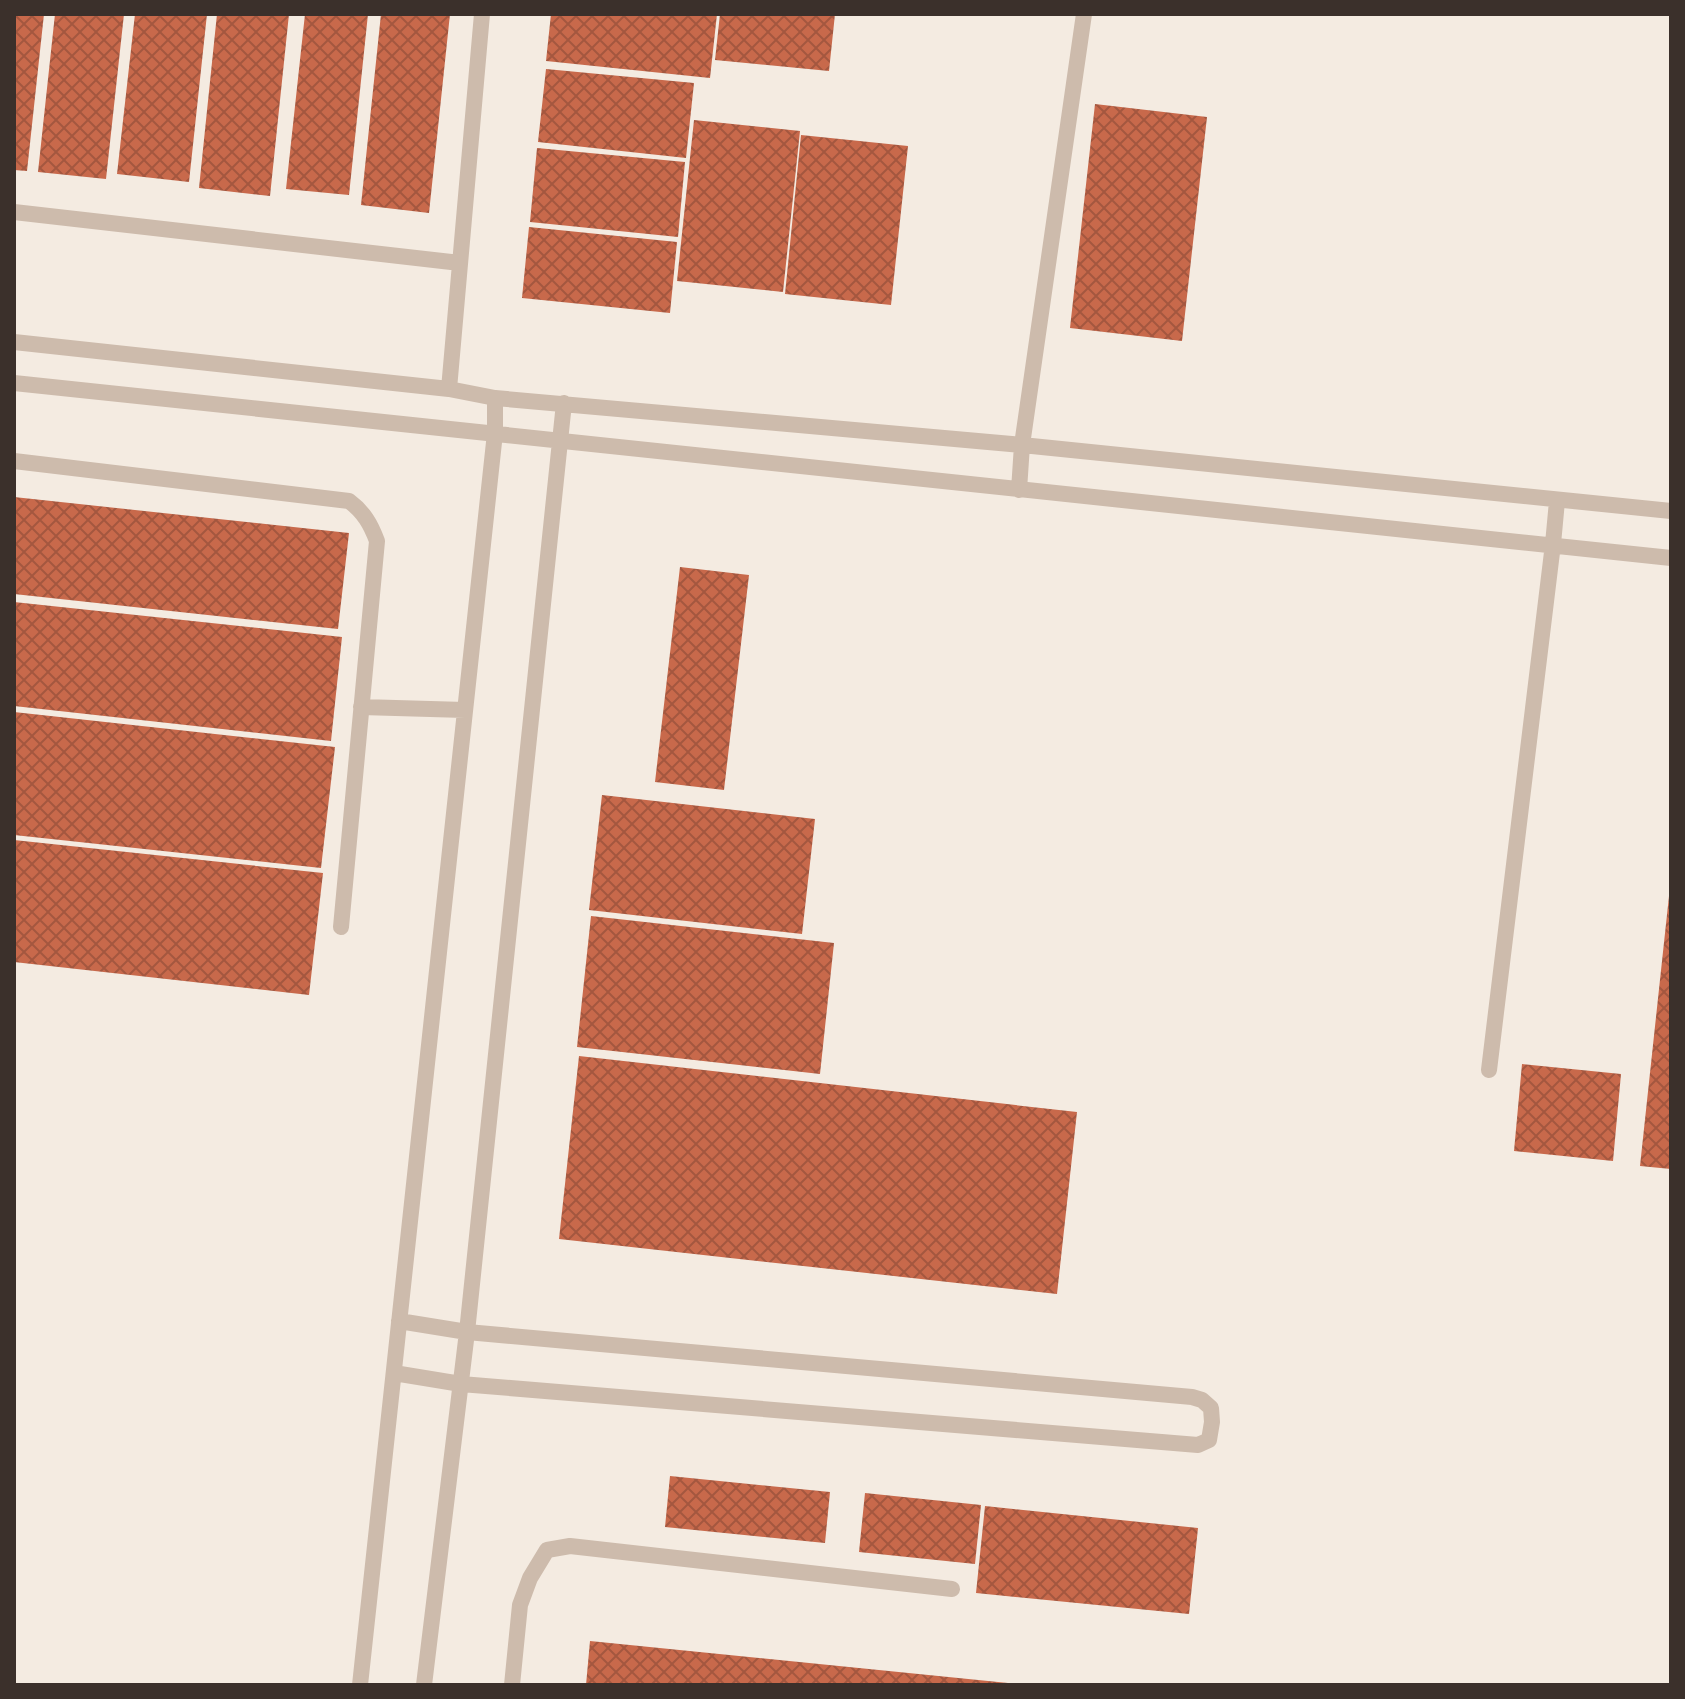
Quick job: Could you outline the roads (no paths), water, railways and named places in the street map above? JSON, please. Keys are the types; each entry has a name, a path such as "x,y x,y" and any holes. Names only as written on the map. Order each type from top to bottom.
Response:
{"lane":[{"path":"449,389 482,14"},
{"path":"1019,490 1022,445 1084,14"},
{"path":"14,212 460,263"},
{"path":"14,342 449,389 495,398 1022,445 1671,511"},
{"path":"14,383 1671,558"},
{"path":"360,1685 495,433 495,398"},
{"path":"424,1685 467,1332 564,403"},
{"path":"14,461 349,501 367,519 377,541 341,927"},
{"path":"1489,1070 1557,501"},
{"path":"361,707 465,710"},
{"path":"394,1373 461,1384 1198,1445 1209,1440 1212,1422 1211,1408 1202,1400 1192,1397 467,1332 399,1321"},
{"path":"512,1685 520,1605 530,1578 547,1550 570,1546 952,1589"}]}
